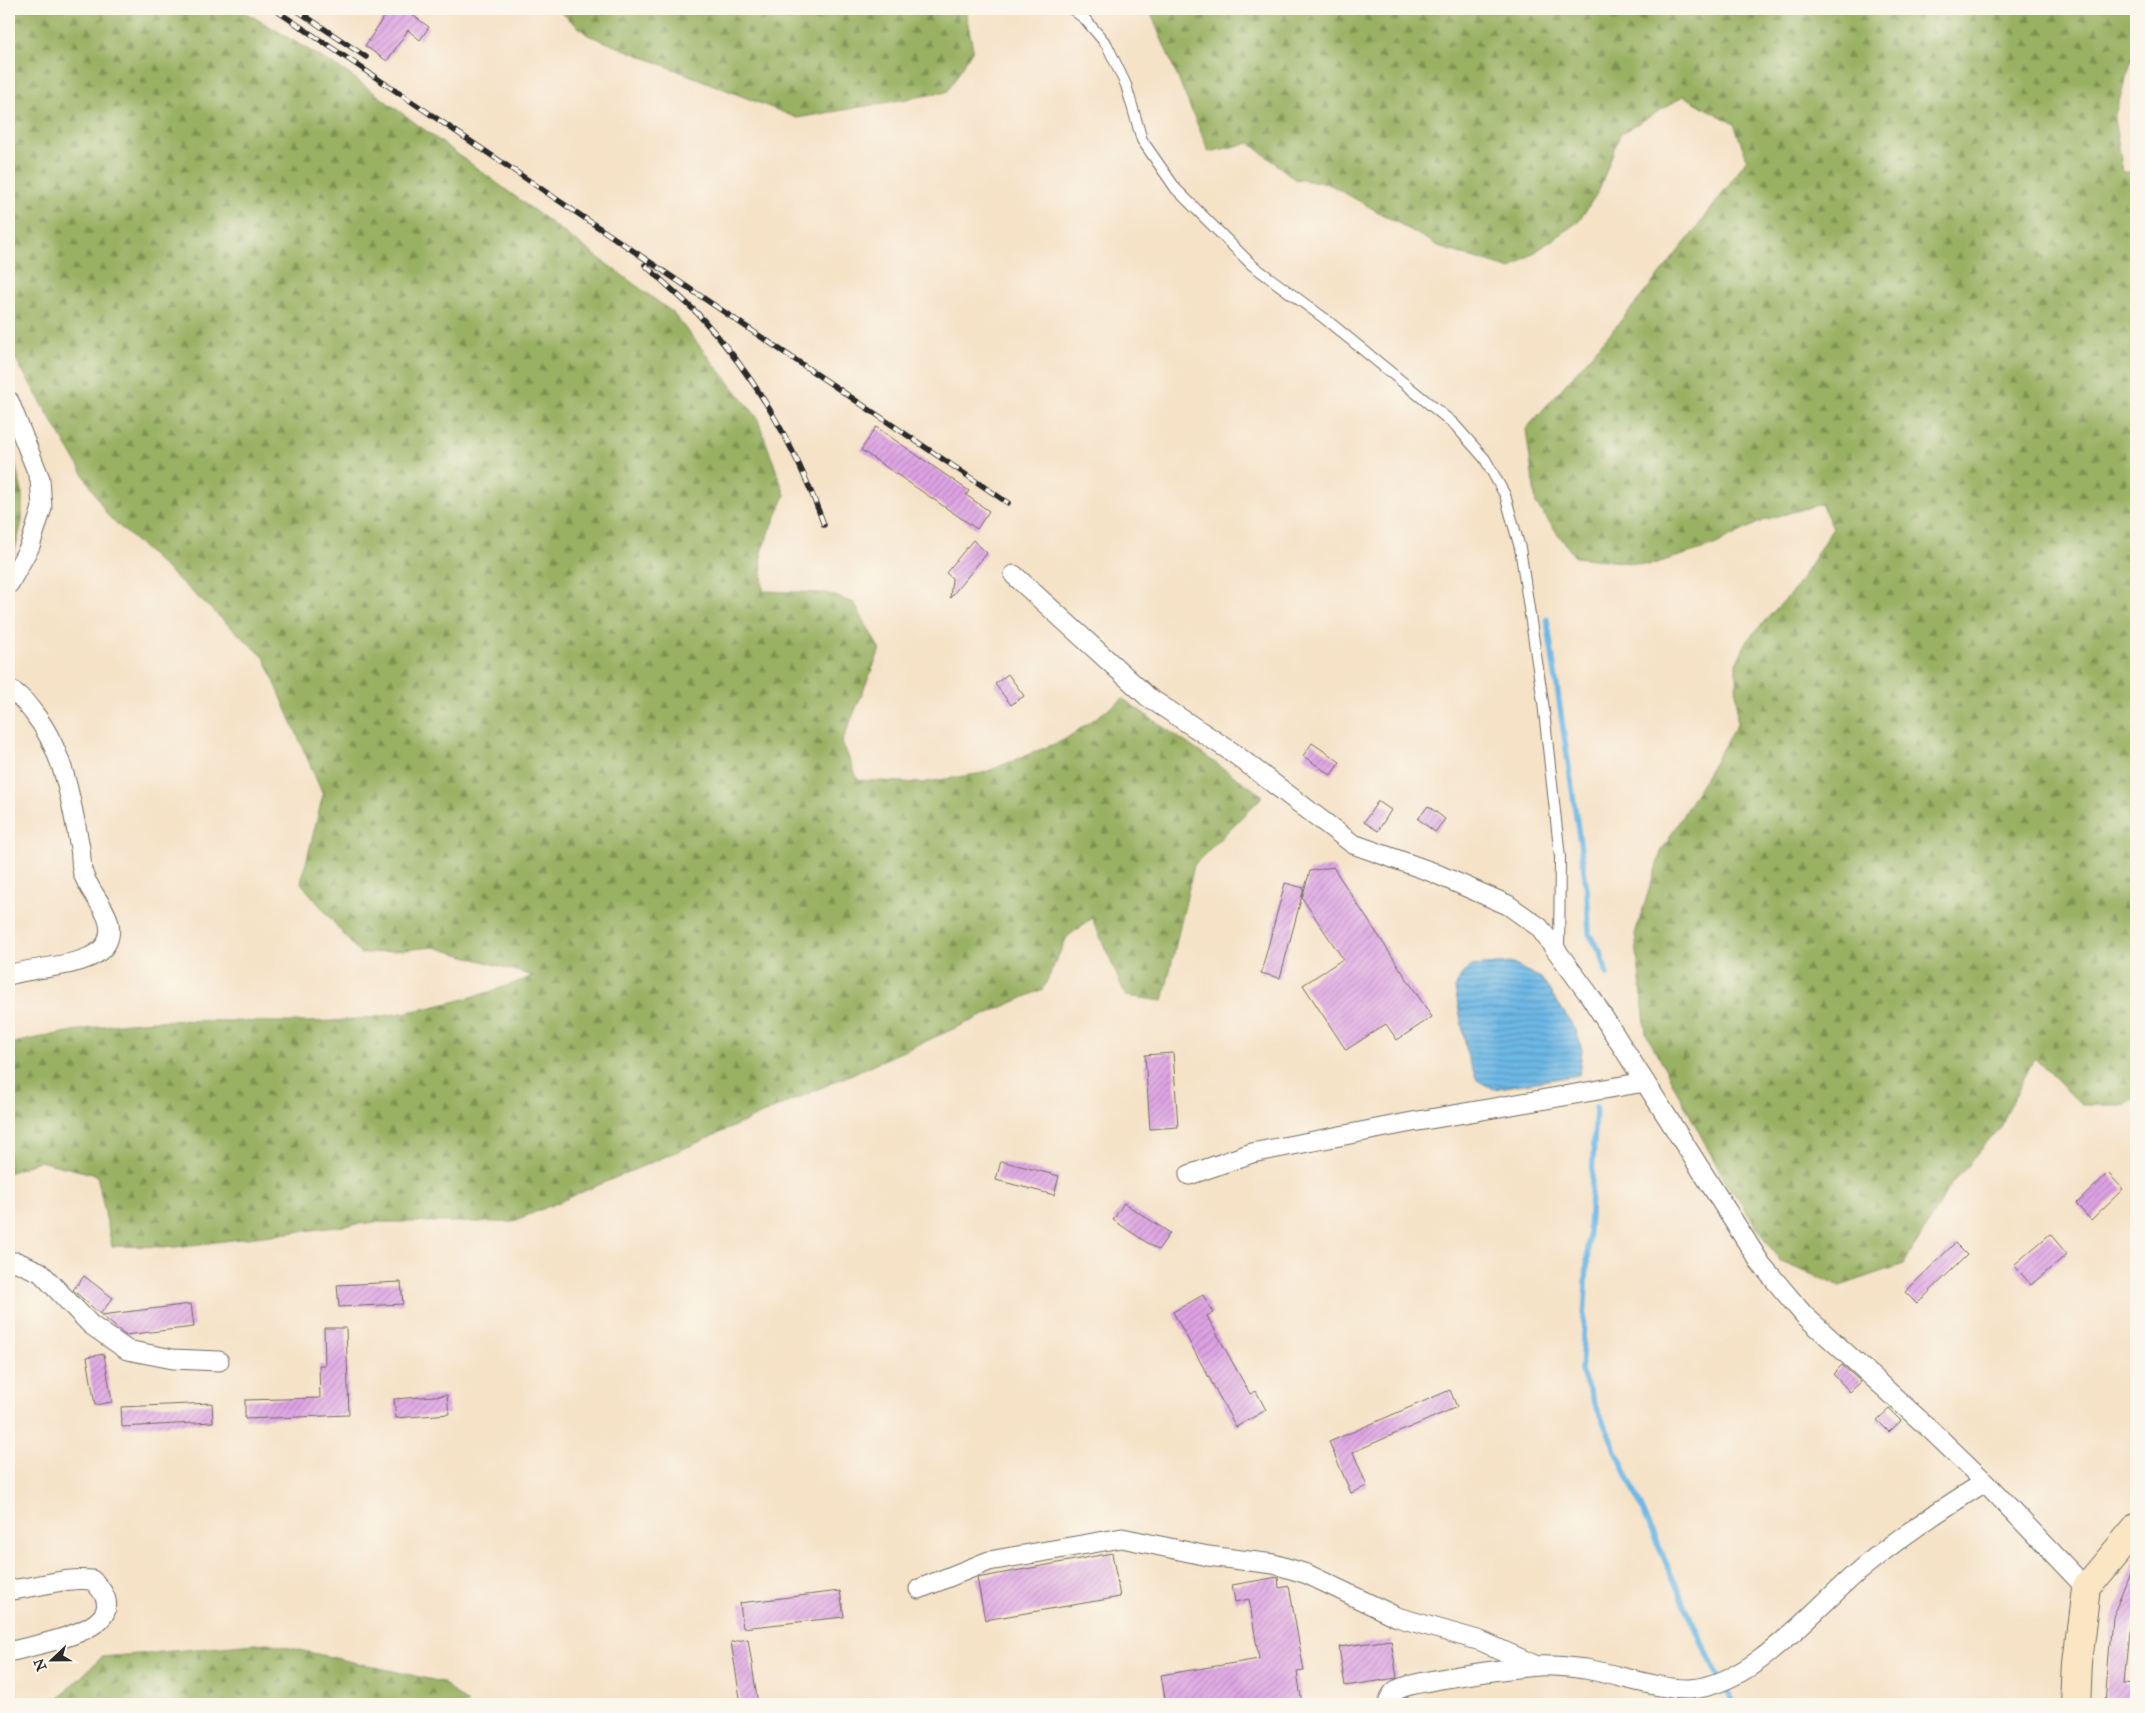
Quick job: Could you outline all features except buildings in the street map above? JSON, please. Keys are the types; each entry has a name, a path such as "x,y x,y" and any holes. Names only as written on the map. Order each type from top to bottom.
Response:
{"street":[{"path":"9,401 40,479 42,508 30,546 9,584"},
{"path":"1014,575 1148,697 1232,752 1353,844 1432,872 1508,905 1539,927 1590,996 1761,1264 1804,1315 1933,1432 2086,1588"},
{"path":"9,689 20,695 43,724 62,764 73,808 82,871 90,889 106,913 111,928 106,944 97,954 78,962 23,970 9,975"},
{"path":"1189,1174 1252,1153 1417,1121 1645,1082"},
{"path":"9,1262 17,1262 40,1272 91,1325 127,1350 173,1359 219,1361"},
{"path":"1388,1704 1396,1690 1417,1683 1538,1666 1585,1669 1664,1686 1689,1689 1709,1684 1730,1676 1758,1661 1807,1620 1864,1566 1925,1519 1984,1482"},
{"path":"2076,1704 2077,1662 2086,1588 2136,1528"},
{"path":"919,1589 988,1561 1122,1538 1208,1556 1274,1564 1307,1574 1397,1617 1481,1641 1538,1666"},
{"path":"9,1590 29,1589 78,1578 92,1580 106,1596 107,1607 103,1619 90,1627 9,1652"}],"lane":[{"path":"1072,9 1085,19 1107,45 1126,85 1142,140 1176,189 1252,265 1324,318 1454,424 1486,459 1505,495 1520,548 1542,702 1560,857 1559,954"}],"green space":[{"path":"9,9 240,9 346,72 672,312 757,417 785,495 761,552 763,591 826,593 854,603 880,650 842,742 858,780 921,783 983,773 1064,740 1123,699 1263,796 1194,865 1163,1001 1126,996 1092,918 1067,937 1043,989 699,1142 512,1222 375,1222 176,1247 112,1246 97,1175 39,1161 9,1173 9,1044 124,1023 182,1020 307,1022 364,1018 451,1003 533,976 434,947 360,954 301,883 323,795 264,657 108,516 9,348"},
{"path":"557,9 965,9 973,49 947,92 797,118 588,35"},
{"path":"1149,9 2132,9 2136,45 2114,118 2123,172 2136,172 2136,1098 2126,1105 2082,1105 2034,1058 1999,1129 1952,1183 1904,1264 1840,1286 1781,1262 1724,1179 1646,1033 1635,934 1661,852 1737,724 1736,664 1748,639 1795,589 1833,527 1821,504 1764,520 1712,546 1650,565 1575,557 1536,504 1526,429 1668,264 1722,195 1747,159 1734,124 1684,96 1620,134 1599,190 1579,221 1511,269 1442,248 1329,184 1295,179 1250,143 1209,152"},
{"path":"9,441 22,491 22,521 13,559 9,563"},
{"path":"268,1643 442,1682 468,1704 53,1704 102,1657"}],"water":[{"path":"1511,963 1541,978 1576,1030 1582,1050 1579,1075 1493,1089 1477,1080 1468,1058 1455,988 1462,974 1472,966"}],"waterway":[{"path":"1547,619 1587,890 1589,934 1601,953 1607,975"},
{"path":"1596,1107 1581,1372 1712,1666 1735,1704"}],"railway":[{"path":"274,9 1008,503"},
{"path":"295,9 366,57"},
{"path":"645,265 698,314 719,337 756,387 801,468 824,525"}]}
